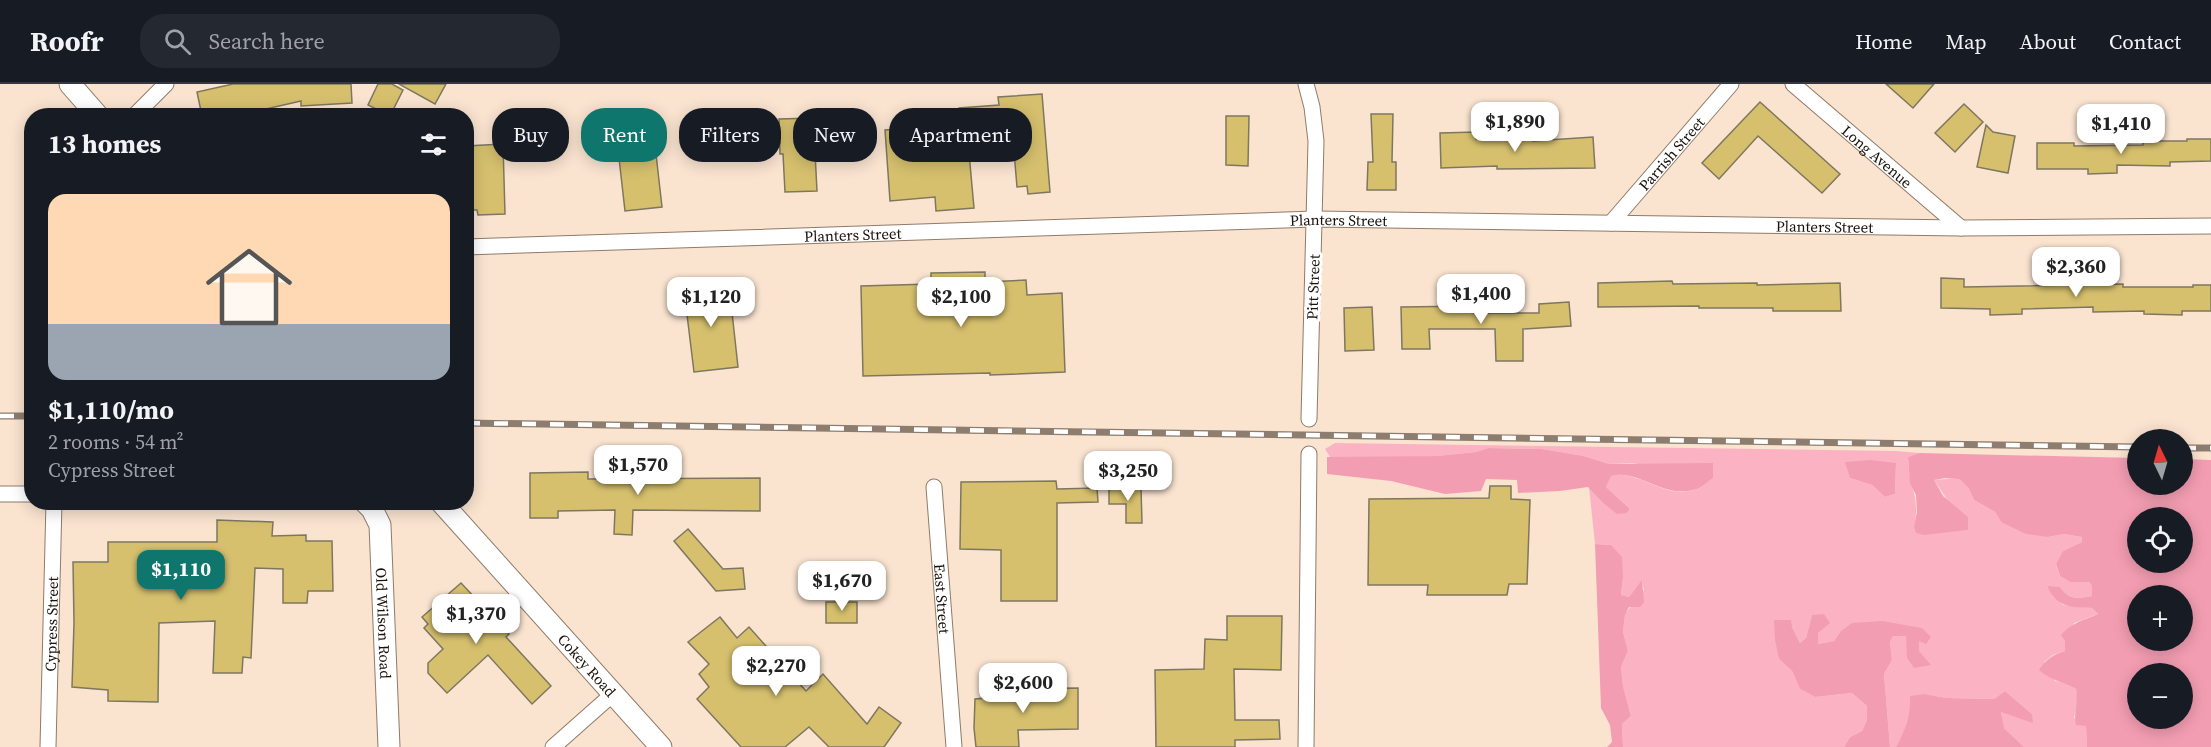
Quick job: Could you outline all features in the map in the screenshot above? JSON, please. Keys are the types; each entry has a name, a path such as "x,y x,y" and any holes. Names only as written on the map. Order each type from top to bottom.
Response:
{"street":[{"path":"70,84 91,108"},
{"path":"142,108 166,84"},
{"name":"Pitt Street","path":"1306,84 1316,141 1309,419"},
{"name":"Parrish Street","path":"1611,223 1731,84"},
{"name":"Long Avenue","path":"1793,84 1961,228"},
{"name":"Planters Street","path":"474,247 1315,219 1961,228 2211,226"},
{"path":"1305,747 1309,454"},
{"name":"East Street","path":"934,487 954,747"},
{"path":"0,494 24,494"},
{"name":"Cypress Street","path":"48,747 54,510"},
{"name":"Old Wilson Road","path":"372,510 380,525 389,747"},
{"name":"Cokey Road","path":"448,510 661,747"},
{"path":"553,747 614,693"}],"shaded area":[{"path":"1335,443 1919,453 1908,457 1916,507 1914,526 1943,532 1968,530 1934,480 1960,478 1974,500 1995,512 2001,522 2048,537 2064,534 2082,537 2082,542 2063,551 2056,565 2060,576 2070,582 2089,582 2092,586 2092,596 2074,598 2060,587 2047,587 2063,605 2092,608 2098,614 2074,623 2065,641 2065,651 2053,655 2044,662 2055,681 2065,682 2076,689 2078,697 2074,718 2086,726 2087,747 2024,747 2003,727 2001,711 2011,715 2032,714 2005,691 1994,699 1946,698 1925,694 1911,707 1903,734 1896,747 1890,747 1884,674 1892,660 1890,642 1893,636 1907,636 1907,647 1919,651 1919,640 1931,637 1840,632 1834,641 1818,644 1818,633 1812,615 1806,638 1800,643 1792,627 1779,659 1792,671 1800,689 1815,697 1852,693 1867,706 1867,720 1862,731 1850,737 1844,747 1623,747 1622,724 1631,716 1623,686 1621,667 1628,651 1623,632 1625,614 1644,590 1642,581 1629,597 1621,595 1623,578 1611,545 1595,544 1589,487 1602,502 1627,513 1630,509 1606,487 1610,476 1631,476 1662,488 1685,492 1699,488 1712,478 1633,463 1609,464 1584,456 1542,449 1488,448 1476,452 1437,456 1387,458 1330,457 1325,449","holes":["1896,463 1895,494 1885,497 1872,485 1850,478"]},
{"path":"1488,448 1542,449 1584,456 1609,464 1713,463 1713,478 1699,488 1685,491 1662,488 1631,476 1611,476 1606,487 1630,509 1627,513 1617,514 1588,487 1518,493 1517,480 1486,479 1481,491 1445,494 1391,481 1327,474 1327,457 1437,456 1476,452"},
{"path":"1919,453 2127,458 2127,495 2193,495 2193,459 2211,460 2211,747 2087,747 2086,726 2076,725 2076,689 2039,670 2050,658 2065,651 2065,641 2061,635 2065,631 2078,622 2098,614 2092,608 2065,605 2055,599 2047,586 2060,587 2074,598 2092,596 2092,586 2089,582 2070,582 2060,576 2056,564 2063,551 2082,542 2082,537 2064,534 2048,537 2026,534 2001,522 1995,512 1974,500 1969,489 1960,479 1945,478 1934,480 1943,496 1968,517 1968,530 1924,535 1916,533 1914,526 1917,512 1916,495 1910,483 1908,457"},
{"path":"1870,460 1896,463 1895,494 1885,497 1872,485 1850,478 1845,462"},
{"path":"1595,544 1611,545 1622,557 1621,595 1629,597 1642,580 1644,602 1640,607 1629,607 1625,615 1623,632 1628,651 1621,667 1623,686 1631,716 1622,724 1623,747 1607,747 1612,742 1610,725 1601,708"},
{"path":"1824,614 1830,623 1818,633 1818,644 1834,641 1840,632 1852,623 1882,621 1922,628 1931,637 1926,644 1919,641 1919,651 1931,665 1914,668 1907,658 1906,636 1893,636 1890,642 1892,660 1884,674 1890,747 1844,747 1850,737 1862,731 1867,720 1867,706 1852,693 1815,697 1800,689 1792,671 1779,659 1774,620 1791,620 1800,643 1806,638 1812,615"},
{"path":"2005,691 2032,714 2033,723 2001,712 2004,728 2024,747 1896,747 1907,722 1910,696 1925,694 1946,698 1994,699"}],"building":[{"path":"233,84 351,84 352,103 301,106 301,101 271,108 200,108 197,92"},
{"path":"378,84 392,84 403,90 394,108 374,108 368,105"},
{"path":"399,84 446,84 435,104"},
{"path":"1886,84 1934,84 1913,108"},
{"path":"1042,94 1050,192 1028,194 1027,186 1017,187 1015,162 1032,162 1032,108 959,108 999,105 998,97"},
{"path":"1760,102 1840,174 1822,193 1758,136 1719,179 1702,163"},
{"path":"1964,104 1983,122 1955,152 1935,133"},
{"path":"1371,114 1393,114 1392,162 1396,162 1396,190 1367,190 1368,162 1373,162"},
{"path":"1226,116 1249,116 1248,166 1226,165"},
{"path":"781,119 793,119 793,162 816,162 817,191 785,192 783,154 781,154"},
{"path":"1986,125 1993,132 2015,136 2008,173 1977,167"},
{"path":"885,130 889,130 889,162 970,162 974,208 936,211 935,197 890,201"},
{"path":"1476,132 1476,139 1533,139 1533,141 1593,137 1595,168 1497,169 1497,166 1441,168 1440,133"},
{"path":"2187,139 2211,139 2211,161 2170,162 2170,166 2117,165 2117,173 2088,174 2088,169 2037,169 2037,143 2074,143 2074,146 2143,145 2143,141 2187,141"},
{"path":"492,145 492,162 504,162 505,214 478,215 477,210 474,210 474,146"},
{"path":"619,162 657,162 662,207 625,211"},
{"path":"985,272 985,282 1026,280 1027,295 1062,293 1065,372 863,376 861,286 931,284 931,273"},
{"path":"1941,278 1964,279 1964,287 2123,284 2123,287 2193,287 2193,285 2211,285 2211,311 2182,311 2182,315 2144,314 2144,311 2093,312 2093,307 2022,309 2022,314 1990,315 1990,309 1941,308"},
{"path":"1672,281 1673,284 1757,283 1757,285 1840,283 1841,311 1773,311 1773,308 1699,308 1699,306 1598,307 1598,283"},
{"path":"729,285 738,367 694,372 684,290"},
{"path":"1569,302 1571,326 1523,329 1523,361 1496,361 1495,329 1429,329 1430,349 1402,349 1401,307 1474,306 1474,313 1539,313 1539,304"},
{"path":"1372,307 1374,350 1345,351 1344,308"},
{"path":"588,472 588,479 760,478 760,511 633,510 632,535 614,534 615,510 558,511 558,518 530,518 530,473"},
{"path":"1056,481 1057,489 1097,488 1098,502 1057,503 1057,601 1001,601 1001,550 960,549 961,482"},
{"path":"1490,486 1511,486 1511,499 1530,500 1527,584 1509,584 1507,595 1427,595 1428,585 1368,585 1369,499 1489,498"},
{"path":"1109,488 1141,488 1142,523 1126,523 1126,504 1109,504"},
{"path":"217,520 273,522 272,536 306,535 306,541 332,541 333,591 308,591 307,603 283,603 283,569 255,568 251,658 243,657 242,673 213,673 215,621 159,623 158,702 108,701 108,690 72,687 73,562 108,562 108,542 217,542"},
{"path":"688,529 723,569 743,568 745,589 716,591 674,541"},
{"path":"461,583 509,634 506,637 551,686 532,704 488,655 447,693 428,673 428,663 443,649 424,628 428,624 422,617"},
{"path":"826,602 857,602 857,623 826,623"},
{"path":"1227,616 1282,616 1281,670 1234,669 1235,720 1279,720 1280,739 1235,740 1235,747 1156,747 1155,670 1204,669 1205,639 1227,640"},
{"path":"720,617 737,638 749,627 806,691 823,674 867,724 879,707 901,723 884,747 829,747 809,727 785,747 741,747 697,699 709,687 699,674 709,664 688,642"},
{"path":"1078,688 1078,729 1018,730 1019,747 976,747 975,699 986,698 987,689"}],"railway":[{"path":"0,416 24,416"},
{"path":"474,423 2127,447"},
{"path":"2193,448 2211,448"}]}
